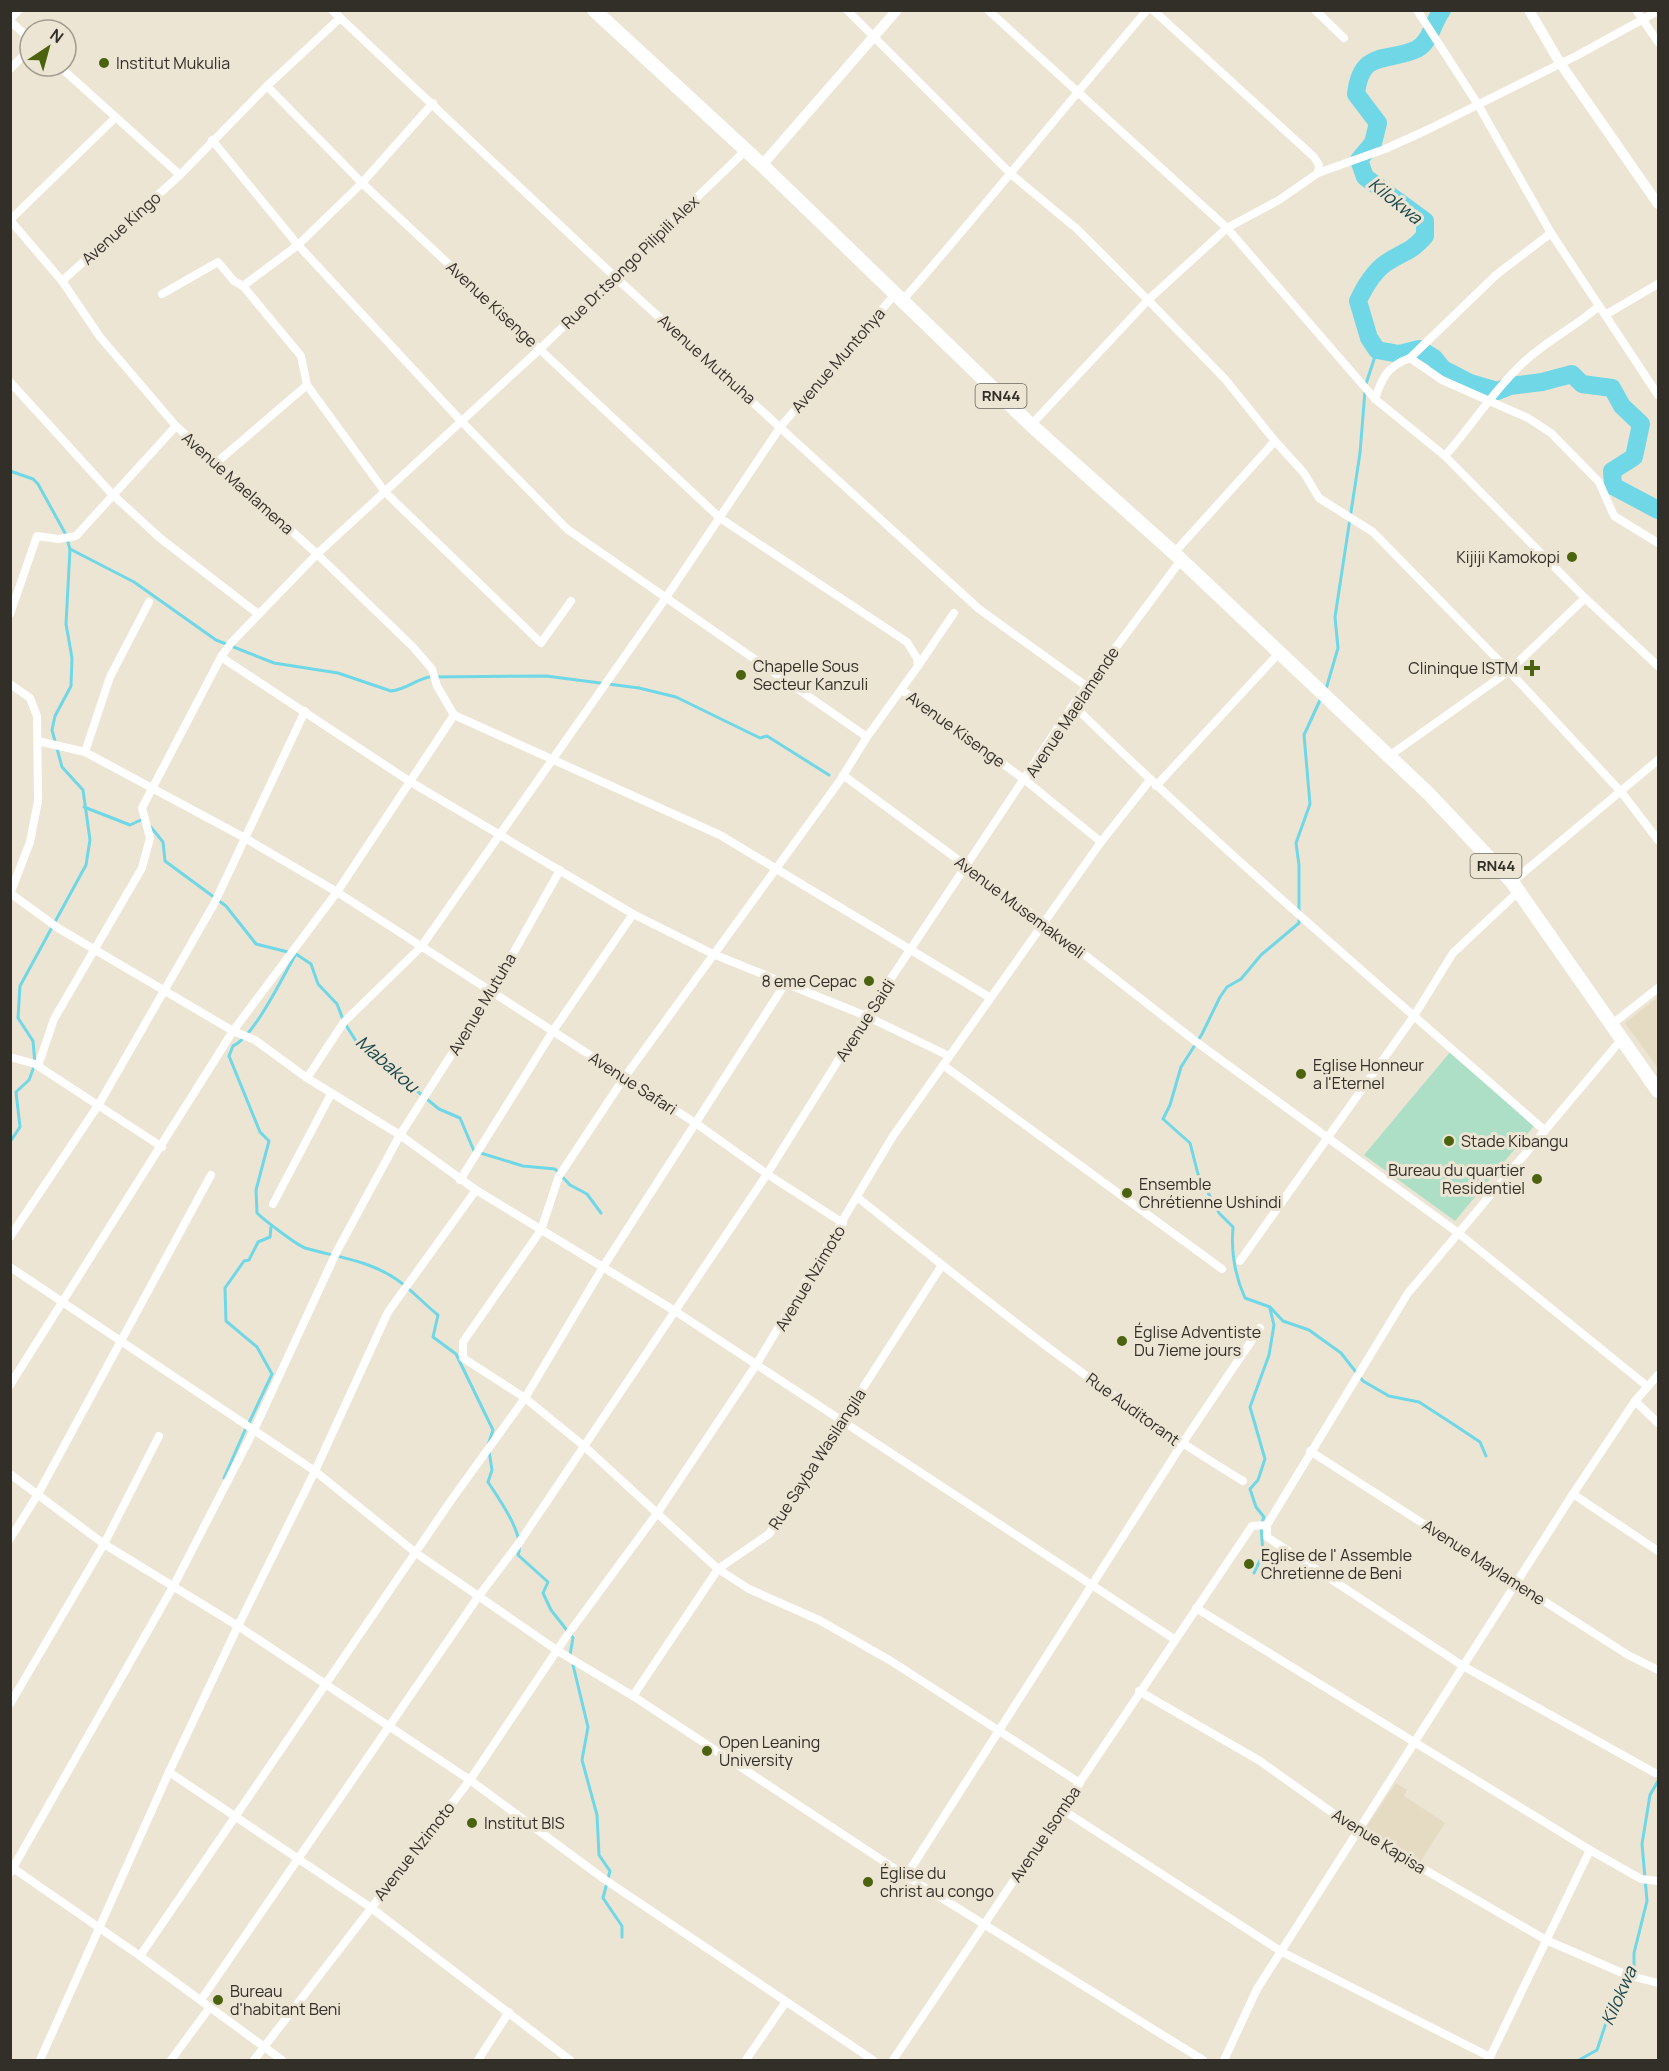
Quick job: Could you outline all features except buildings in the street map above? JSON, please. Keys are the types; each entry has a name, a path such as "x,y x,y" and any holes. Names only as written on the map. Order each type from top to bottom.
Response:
{"main road":[{"name":"RN44","path":"594,10 762,165 1030,425 1178,557 1389,756 1515,887 1659,1091"}],"street":[{"path":"10,20 19,10"},
{"name":"Avenue Muthuha","path":"332,10 614,276 979,609 1086,686"},
{"path":"846,10 1012,175 1077,230 1148,300 1225,379 1275,441 1304,472 1319,498 1372,532 1509,670 1622,793 1659,840"},
{"path":"762,165 897,10"},
{"path":"988,10 1227,228 1375,399 1444,456 1585,598 1659,666"},
{"name":"Avenue Muntohya","path":"307,1078 344,1022 421,947 665,599 781,426 1012,175 1078,91 1147,10"},
{"path":"1153,10 1314,157 1319,165 1318,173"},
{"path":"1315,10 1344,38"},
{"path":"1418,10 1477,103 1551,233 1659,395"},
{"path":"1529,10 1560,63 1659,204"},
{"path":"1636,10 1659,42"},
{"path":"1030,425 1148,300 1227,228 1318,173 1427,130 1644,21 1659,11"},
{"name":"Avenue Kingo","path":"62,281 180,175 267,86 340,18"},
{"path":"72,78 180,175"},
{"name":"Avenue Kisenge","path":"267,86 362,183 720,518 907,642 913,649 918,666"},
{"path":"243,286 298,245 362,183 433,103"},
{"path":"62,281 10,220 115,118"},
{"path":"212,140 298,245 462,423 567,529 867,737"},
{"name":"Rue Dr.tsongo Pilipili Alex","path":"38,1066 54,1019 96,951 142,868 150,838 142,808 154,789 221,657 229,646 257,614 317,554 462,423 745,151"},
{"path":"1375,399 1385,372 1395,363 1410,358 1496,275 1551,233"},
{"path":"162,294 218,262 234,281 243,286 301,356 307,385 385,492 541,643 571,601"},
{"name":"Avenue Maelamena","path":"62,281 100,337 176,426 317,554 413,647 432,669 437,686 454,715"},
{"path":"1605,315 1659,284"},
{"path":"1444,456 1487,400 1552,338 1575,327 1599,306"},
{"path":"1410,358 1442,380 1528,418 1551,433 1599,482 1614,516 1659,543"},
{"path":"10,382 112,494 160,538 257,614"},
{"path":"216,463 307,385"},
{"path":"10,614 37,536 59,539 73,537 176,426"},
{"name":"Avenue Maelamende","path":"966,867 1073,705 1178,557 1275,441"},
{"path":"1389,756 1509,670 1585,598"},
{"path":"85,752 111,677 149,602"},
{"path":"954,613 778,869 713,954 624,1078 561,1174 541,1230 463,1342 463,1358 525,1398 584,1446 718,1569 748,1589 819,1620 891,1661 1080,1782"},
{"path":"1044,923 1101,842 1153,783 1278,653"},
{"path":"221,657 409,781 633,914 713,954 866,1016 949,1056"},
{"path":"10,684 30,698 37,716 38,741 37,816 11,893 54,925 96,951 233,1031 255,1040 307,1078 400,1136 460,1180 675,1311 842,1422 1094,1584 1174,1639"},
{"name":"Avenue Kisenge","path":"902,690 1025,780 1101,842"},
{"path":"1073,705 1153,783 1291,909 1543,1129"},
{"path":"10,1237 99,1104 214,904 305,711"},
{"path":"10,1385 233,1031 337,892 454,715 720,835 989,998"},
{"name":"Avenue Safari","path":"38,741 85,752 245,838 337,892 697,1124 767,1174 843,1223"},
{"path":"1240,1261 1414,1016 1453,953 1515,887 1659,760"},
{"name":"Avenue Musemakweli","path":"843,775 1044,923 1197,1042 1457,1232 1647,1386"},
{"name":"Avenue Saidi","path":"201,2000 478,1597 519,1543 767,1174 866,1016 966,867"},
{"name":"Avenue Mutuha","path":"11,1869 174,1586 254,1430 336,1254 400,1136 492,991 560,870"},
{"path":"460,1180 553,1031 633,914"},
{"name":"Avenue Nzimoto","path":"254,2061 370,1907 470,1780 568,1633 658,1512 756,1365 893,1136 1044,923"},
{"path":"140,1956 416,1552 525,1398 603,1267 785,984"},
{"path":"1611,1025 1659,988"},
{"path":"1621,1040 1543,1129 1408,1293 1263,1527 1267,1537 1463,1666 1655,1773"},
{"path":"10,1057 38,1066 162,1147"},
{"path":"943,1065 1222,1269"},
{"path":"273,1204 332,1094"},
{"path":"10,1539 38,1494 211,1175"},
{"path":"40,2061 170,1772 238,1626 315,1472 388,1312 476,1190"},
{"path":"857,1197 942,1265"},
{"name":"Rue Auditorant","path":"942,1265 1182,1444 1243,1481"},
{"name":"Rue Sayba Wasilangila","path":"633,1696 718,1569 769,1534 942,1265"},
{"path":"10,1267 315,1472 416,1552 558,1651 633,1696 906,1876 1203,2061"},
{"path":"906,1876 1182,1444 1260,1328"},
{"path":"1224,2061 1257,1989 1416,1744 1573,1494 1635,1401 1659,1375"},
{"path":"1635,1401 1659,1423"},
{"path":"10,1704 104,1544 159,1436"},
{"name":"Avenue Maylamene","path":"1311,1450 1628,1655 1659,1670"},
{"path":"10,1474 104,1544 238,1626 470,1780 607,1881 784,2003 873,2061"},
{"path":"1573,1494 1659,1551"},
{"name":"Avenue Isomba","path":"893,2061 1063,1810 1174,1639 1252,1527 1263,1527"},
{"path":"1196,1608 1590,1850 1641,1879 1659,1881"},
{"name":"Avenue Kapisa","path":"1139,1691 1260,1761 1358,1831 1546,1940 1632,1976 1659,1983"},
{"path":"170,1772 370,1907 570,2061"},
{"path":"1063,1810 1282,1952 1490,2057 1590,1850"},
{"path":"11,1869 140,1956 282,2061"},
{"path":"746,2060 784,2003"},
{"path":"171,2061 210,2007"},
{"path":"478,2061 509,2012"}],"shaded area":[{"path":"1658,997 1658,1068 1625,1023"},
{"path":"1396,1783 1407,1790 1404,1796 1445,1823 1420,1862 1365,1829"}],"green space":[{"name":"Stade Kibangu","path":"1451,1051 1534,1126 1455,1221 1364,1155"}],"waterway":[{"name":"Kilokwa","path":"1442,10 1422,46 1370,63 1359,79 1356,94 1378,123 1373,143 1359,160 1365,177 1425,221 1425,236 1415,246 1381,267 1358,301 1369,338 1377,350 1399,354 1419,349 1434,358 1443,369 1470,383 1497,391 1510,386 1542,382 1572,374 1582,384 1612,388 1622,406 1641,424 1634,457 1612,471 1613,486 1658,510"},
{"path":"1366,384 1377,350"},
{"path":"1326,689 1338,648 1335,617 1360,453 1365,391"},
{"path":"10,471 33,479 38,484 65,533 70,549 66,624 72,658 71,686 55,716 52,730 62,767 83,790 90,840 86,865 20,986 18,1018 33,1041 35,1064 29,1080 16,1092 20,1127 10,1142"},
{"path":"70,549 134,582 216,640 274,663 338,673 391,691 429,677 546,676 639,688 676,697 760,738 767,736 829,775"},
{"path":"1321,698 1304,735 1310,804 1296,843 1299,865 1299,923 1261,955 1241,979 1227,987 1220,997 1202,1034 1181,1067 1170,1105 1163,1119 1190,1143 1198,1174 1219,1213 1233,1227 1234,1263 1245,1298 1270,1307 1283,1321 1309,1330 1341,1353 1363,1381 1389,1396 1419,1402 1453,1424 1480,1442 1486,1456"},
{"path":"84,807 130,825 141,820 145,823"},
{"name":"Mabakou","path":"150,826 163,842 165,861 226,906 256,944 296,954 311,964 318,984 337,1004 344,1022 356,1041 439,1109 460,1118 474,1151 523,1166 555,1169 570,1185 587,1194 601,1213"},
{"path":"296,954 259,1019 250,1031 233,1046 229,1056 260,1132 269,1141 256,1190 257,1213 305,1248 363,1263 396,1279 438,1315 433,1337 456,1354 493,1430 488,1445"},
{"path":"248,1425 272,1374 257,1347 226,1321 225,1288 244,1261 249,1260 258,1242 270,1237 271,1227"},
{"path":"1254,1573 1263,1554 1261,1525 1264,1517 1256,1507 1250,1489 1258,1480 1265,1459 1250,1407 1269,1355 1274,1325 1270,1309"},
{"path":"224,1478 246,1428"},
{"path":"489,1451 492,1470 488,1482 515,1528 518,1538 518,1555 548,1582 543,1593 551,1610 573,1638 570,1655"},
{"path":"573,1665 588,1727 582,1760 597,1815 599,1855 610,1871 603,1898 622,1926 622,1937"},
{"name":"Kilokwa","path":"1579,2060 1597,2050 1611,2008 1626,1988 1634,1967 1634,1953 1647,1901 1642,1844 1650,1795 1658,1781"}],"place":[{"name":"Institut Mukulia","path":"104,63"},
{"name":"Kijiji Kamokopi","path":"1572,557"},
{"name":"Clininque ISTM","path":"1532,668"},
{"name":"Chapelle Sous Secteur Kanzuli","path":"741,675"},
{"name":"8 eme Cepac","path":"869,981"},
{"name":"Eglise Honneur a l'Eternel","path":"1301,1074"},
{"name":"Stade Kibangu","path":"1449,1141"},
{"name":"Bureau du quartier Residentiel","path":"1537,1179"},
{"name":"Ensemble Chrétienne Ushindi","path":"1127,1193"},
{"name":"Église Adventiste Du 7ieme jours","path":"1122,1341"},
{"name":"Eglise de l' Assemble Chretienne de Beni","path":"1249,1564"},
{"name":"Open Leaning University","path":"707,1751"},
{"name":"Institut BIS","path":"472,1823"},
{"name":"Église du christ au congo","path":"868,1882"},
{"name":"Bureau d'habitant Beni","path":"218,2000"}]}
